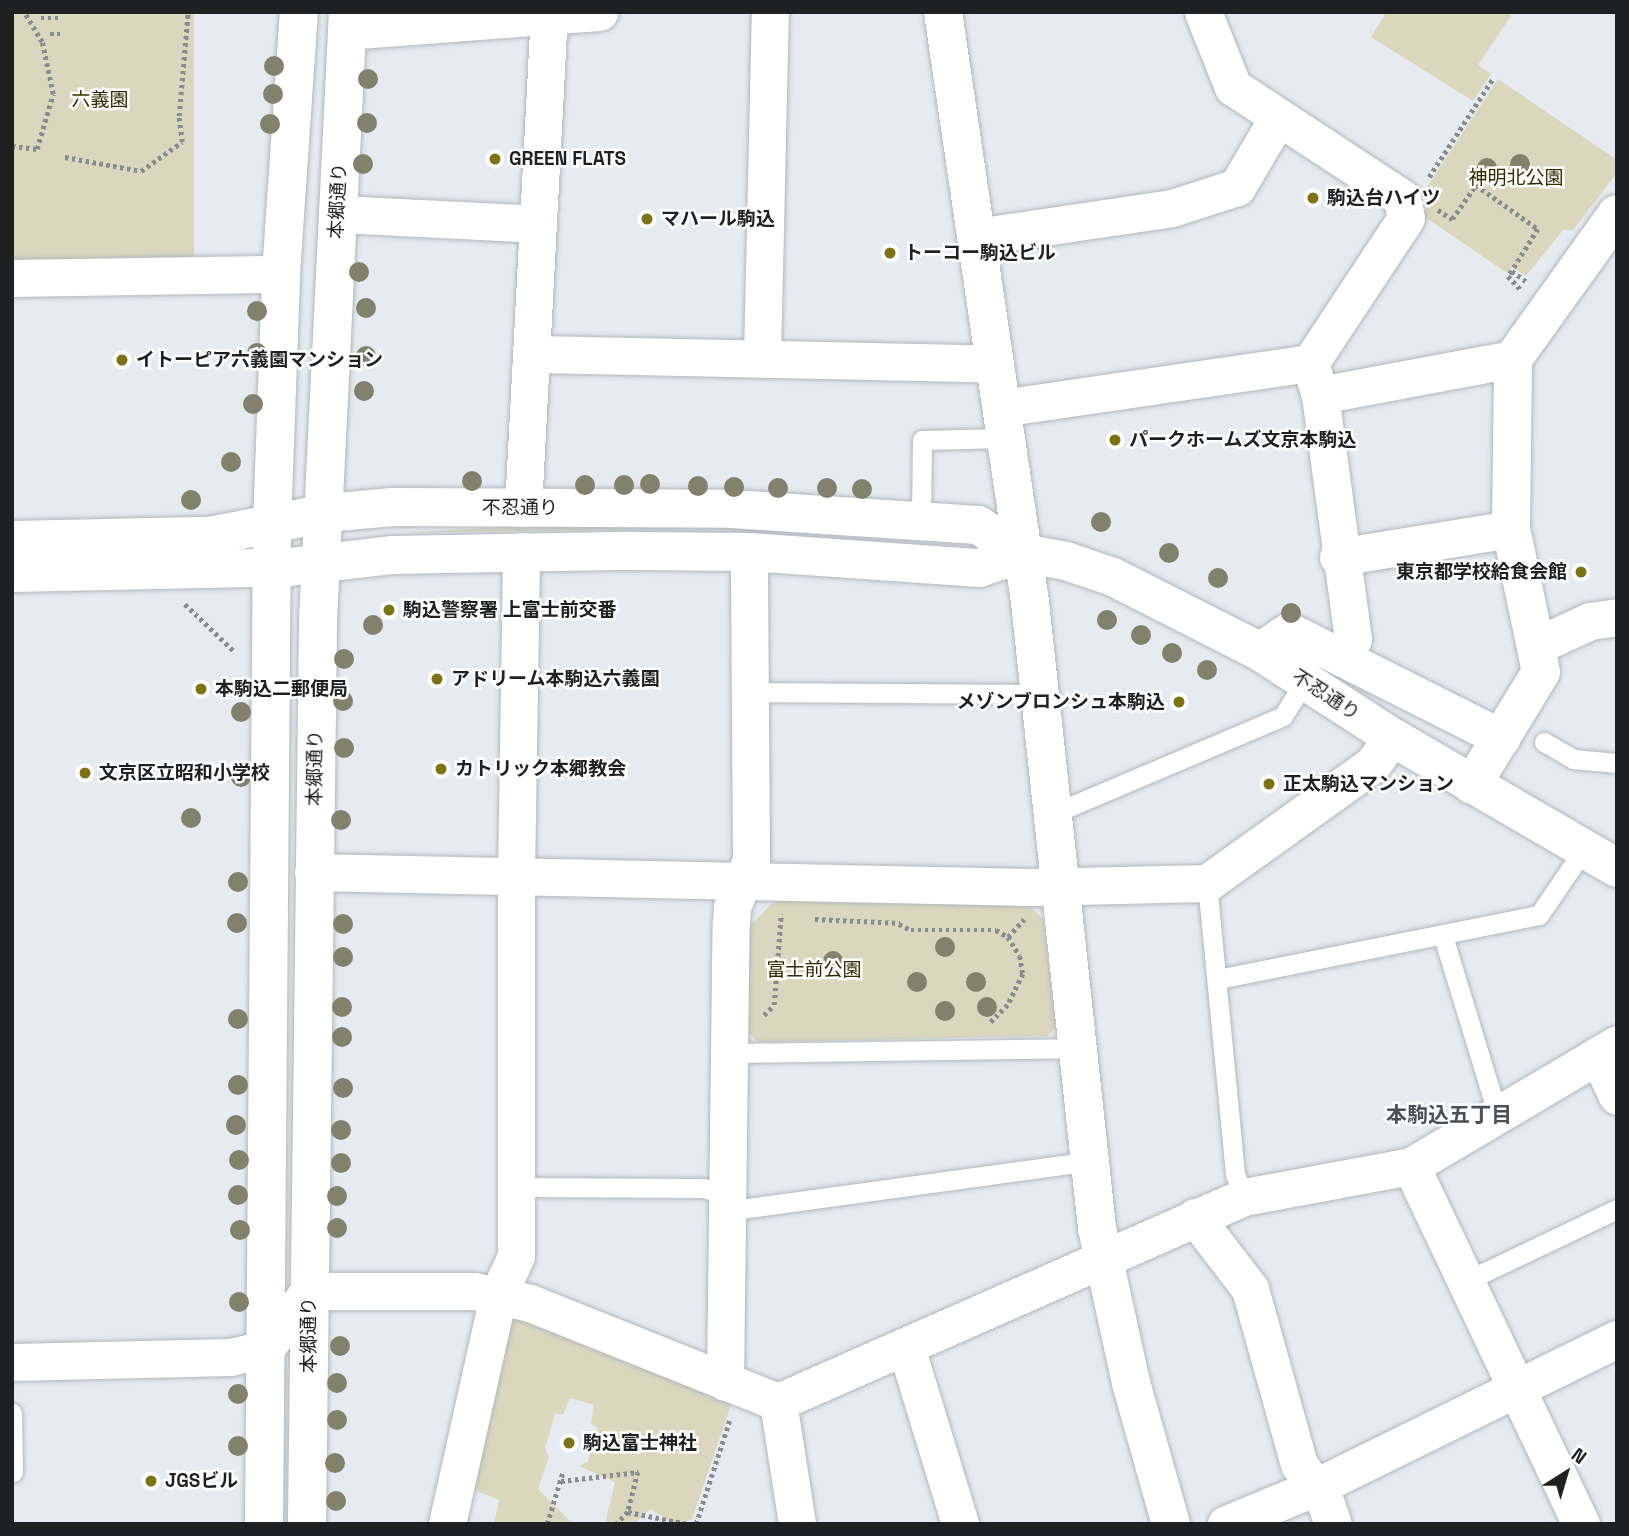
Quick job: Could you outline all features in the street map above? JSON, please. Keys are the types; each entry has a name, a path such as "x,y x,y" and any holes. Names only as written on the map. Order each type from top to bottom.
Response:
{"main road":[{"path":"264,1524 271,567 281,274 299,12"},
{"path":"943,12 1022,553 1076,1048 1103,1259 1131,1383 1171,1524"},
{"name":"本郷通り","path":"307,1524 313,872 320,565 326,513 347,21"},
{"path":"1472,785 1541,672 1538,645 1511,529 1513,359 1617,214"},
{"name":"不忍通り","path":"12,540 210,536 326,513 393,507 731,509 978,524 1022,553 1066,561 1112,577 1259,651 1392,737 1617,868"},
{"name":"不忍通り","path":"12,572 320,565 393,555 521,551 749,552 979,568 1022,553"}],"street":[{"path":"347,21 599,12"},
{"path":"762,358 770,12"},
{"path":"1203,12 1233,87 1277,119 1408,198 1406,218 1315,379 1338,557 1353,639 1343,659"},
{"path":"523,508 549,14"},
{"path":"976,237 1172,208 1237,187 1277,119"},
{"path":"337,214 538,224"},
{"path":"12,278 281,274"},
{"path":"532,354 995,364"},
{"path":"1002,423 1315,379 1513,359"},
{"path":"1338,557 1511,529"},
{"path":"447,1524 498,1295 516,1256 516,876 521,551"},
{"path":"733,1385 726,1202 726,1053 732,907 751,860 749,552"},
{"path":"1538,645 1590,621 1617,617"},
{"path":"1259,651 1289,631 1502,738"},
{"path":"313,872 1058,887 1207,883 1372,765 1392,737"},
{"path":"12,1363 230,1357 265,1349 309,1291 498,1295 530,1303 778,1402 1244,1196 1411,1166 1608,1050 1617,1096"},
{"path":"1411,1166 1581,1524"},
{"path":"1195,1217 1250,1289 1300,1464 1316,1487 1333,1524"},
{"path":"1226,1524 1316,1487 1617,1339"},
{"path":"906,1347 960,1524"},
{"path":"778,1402 797,1524"}],"lane":[{"path":"921,521 922,440 1002,423"},
{"path":"1050,815 1283,716 1305,681"},
{"path":"751,692 1037,694"},
{"path":"1544,742 1573,759 1617,763"},
{"path":"1218,979 1539,915 1584,849"},
{"path":"1207,883 1235,1174 1244,1196"},
{"path":"1443,936 1497,1113"},
{"path":"726,1053 1076,1048"},
{"path":"516,1188 703,1188 726,1202 1091,1161"},
{"path":"1466,1281 1617,1209"},
{"path":"12,1413 13,1472"}],"path":[{"path":"12,146 37,149 53,94 46,55 24,12"},
{"path":"65,157 141,171 182,142 179,116 188,12"},
{"path":"41,18 62,18"},
{"path":"50,34 61,34"},
{"path":"1492,80 1408,198 1452,219 1476,185 1538,229 1512,271 1527,282"},
{"path":"183,602 235,652"},
{"path":"726,1053 774,1006 783,917 778,909"},
{"path":"1009,937 1025,918"},
{"path":"899,924 911,930 996,930 1009,937 1020,956 1020,985 1008,1005 989,1020"},
{"path":"696,1524 733,1385"},
{"path":"547,1524 563,1471"},
{"path":"561,1481 638,1472 628,1512 617,1524"},
{"path":"628,1512 688,1524"}],"green space":[{"name":"六義園","path":"12,12 194,12 194,265 12,265"},
{"path":"1381,12 1505,12 1511,16 1478,65 1491,74 1473,101 1371,37 1385,15"},
{"name":"神明北公園","path":"1498,79 1617,160 1617,173 1573,230 1563,230 1526,276 1512,267 1507,273 1422,215 1433,200 1423,193"},
{"path":"550,524 698,525 788,533 698,528 403,533"},
{"name":"富士前公園","path":"774,901 1025,902 1043,919 1056,1027 1048,1036 758,1042 742,1026 743,934"},
{"path":"504,1306 733,1399 692,1519 674,1524 650,1509 634,1524 605,1524 615,1482 579,1466 588,1462 598,1429 591,1423 594,1405 570,1398 563,1414 555,1414 545,1448 549,1457 538,1489 569,1520 579,1524 494,1524 499,1500 463,1485"}],"place":[{"name":"GREEN FLATS","path":"495,159"},
{"name":"駒込台ハイツ","path":"1313,198"},
{"name":"マハール駒込","path":"647,219"},
{"name":"トーコー駒込ビル","path":"890,253"},
{"name":"イトーピア六義園マンション","path":"122,360"},
{"name":"パークホームズ文京本駒込","path":"1115,440"},
{"name":"東京都学校給食会館","path":"1581,572"},
{"name":"駒込警察署 上富士前交番","path":"389,610"},
{"name":"アドリーム本駒込六義園","path":"437,679"},
{"name":"本駒込二郵便局","path":"201,689"},
{"name":"メゾンブロンシュ本駒込","path":"1179,702"},
{"name":"カトリック本郷教会","path":"441,769"},
{"name":"文京区立昭和小学校","path":"85,773"},
{"name":"正太駒込マンション","path":"1269,784"},
{"name":"駒込富士神社","path":"569,1443"},
{"name":"JGSビル","path":"151,1481"}],"district":[{"name":"本駒込五丁目","path":"1449,1115"}]}
